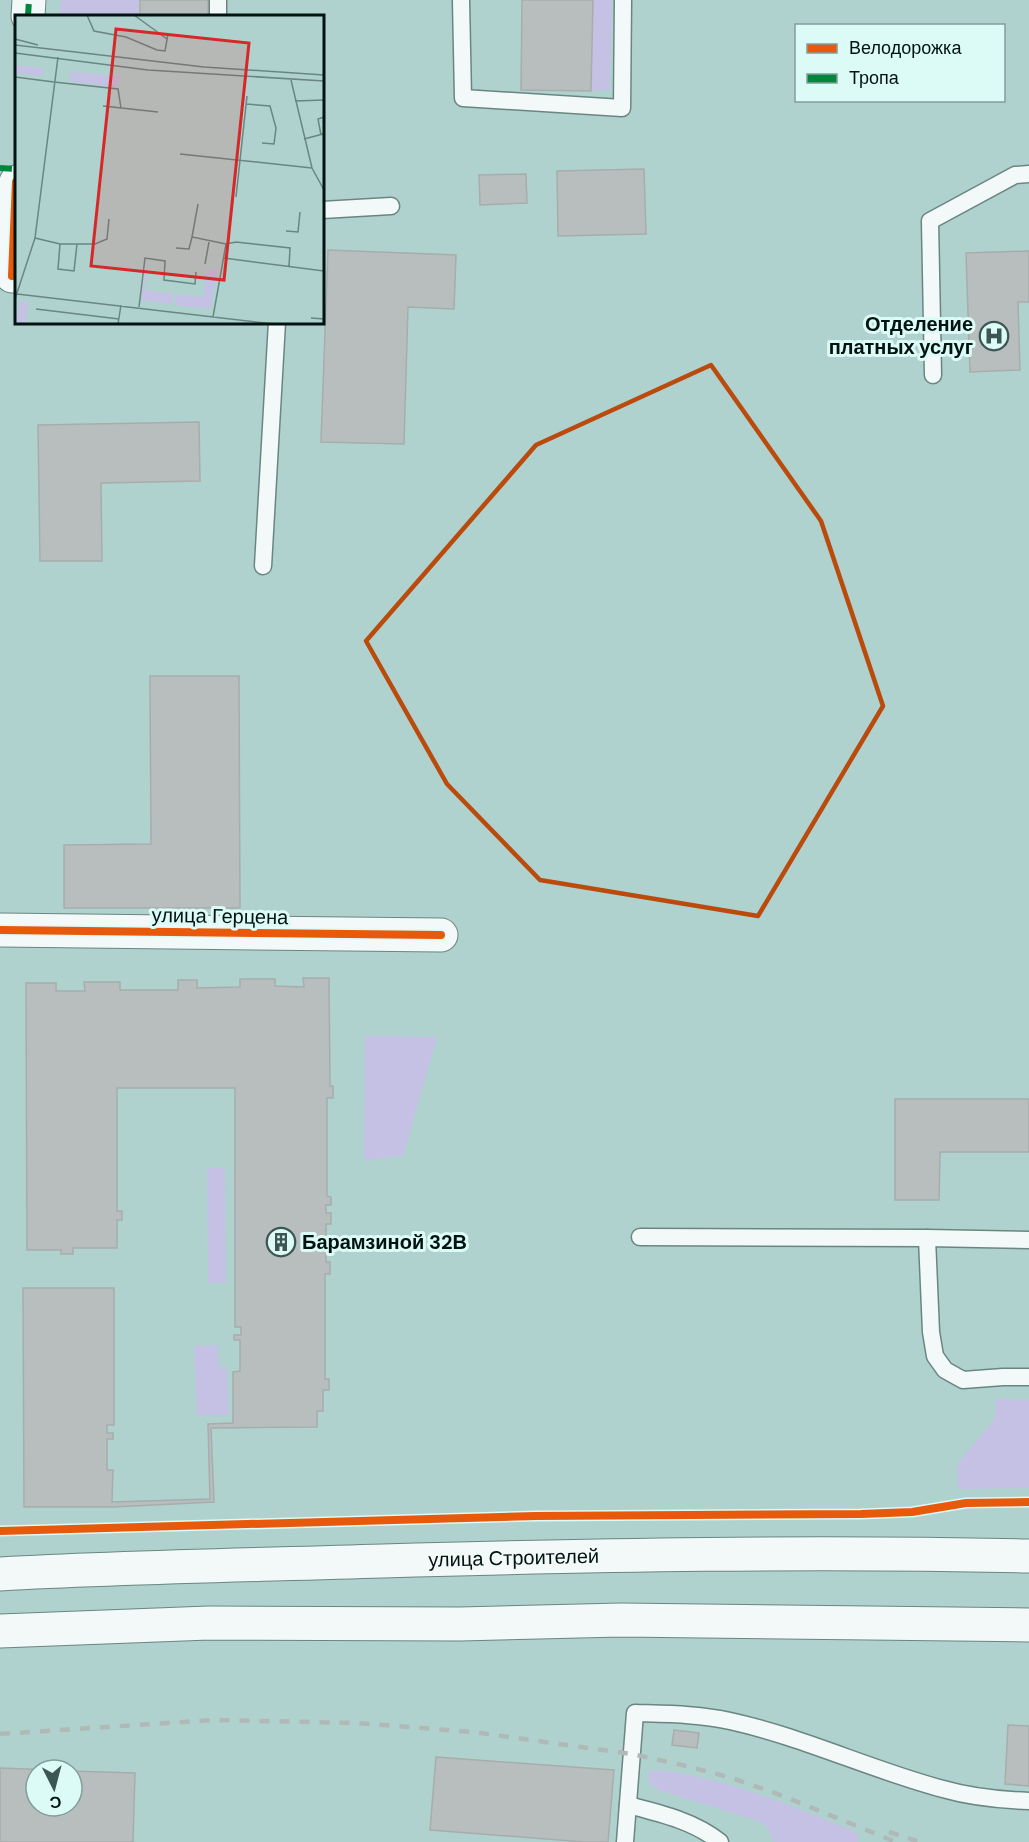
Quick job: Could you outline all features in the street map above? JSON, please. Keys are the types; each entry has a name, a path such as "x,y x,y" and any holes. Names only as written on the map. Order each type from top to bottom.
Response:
{"main road":[{"path":"28,15 29,0"},
{"path":"0,168 15,169"},
{"path":"9,278 15,196"},
{"name":"улица Герцена","path":"0,930 441,935"},
{"name":"улица Строителей","path":"0,1574 124,1568 703,1554 1029,1556"},
{"path":"0,1631 210,1623 460,1624 621,1620 1029,1625"}],"lane":[{"path":"461,0 463,98 622,108 623,0"},
{"path":"933,375 930,221 1015,175 1029,174"},
{"path":"324,210 391,206"},
{"path":"263,566 277,324"},
{"path":"640,1237 1029,1240"},
{"path":"927,1238 934,1356 945,1371 963,1380 1029,1377"},
{"path":"625,1842 635,1713 674,1714 729,1720 788,1737 944,1790 1029,1801"},
{"path":"628,1805 655,1812 705,1831 720,1842"}],"highlighted area":[{"path":"711,365 821,521 883,706 758,916 540,880 447,784 366,641 536,445"}],"shaded area":[{"path":"61,0 140,0 140,15 59,15"},
{"path":"593,0 612,0 610,90 591,91"},
{"path":"365,1036 437,1037 403,1156 364,1160"},
{"path":"207,1168 225,1168 226,1283 208,1283"},
{"path":"218,1345 219,1368 227,1368 229,1415 197,1416 194,1346"},
{"path":"996,1399 1029,1400 1029,1488 958,1489 958,1463 995,1418"},
{"path":"658,1770 709,1779 783,1803 856,1832 858,1842 774,1842 767,1827 758,1821 659,1790 651,1785 648,1777 649,1771"}],"building":[{"path":"140,0 208,0 208,15 140,15"},
{"path":"522,0 593,0 591,91 521,90"},
{"path":"644,169 646,234 558,236 557,171"},
{"path":"526,174 527,203 480,205 479,175"},
{"path":"328,250 456,255 454,309 408,307 404,444 321,442"},
{"name":"Отделение платных услуг","path":"1029,251 1029,302 1018,302 1020,370 970,372 966,253"},
{"path":"199,422 200,481 101,483 102,561 40,561 38,425"},
{"path":"150,676 239,676 240,908 64,908 64,845 151,844"},
{"name":"Барамзиной 32В","path":"303,978 329,978 330,1086 333,1086 333,1098 327,1098 327,1196 331,1197 331,1205 326,1205 326,1213 331,1213 331,1224 326,1224 326,1262 330,1262 330,1274 325,1274 325,1379 329,1379 329,1390 323,1390 323,1411 317,1411 317,1427 211,1428 214,1502 113,1507 24,1507 23,1288 114,1288 114,1425 107,1425 107,1433 113,1433 113,1439 107,1439 107,1470 113,1470 112,1502 210,1499 208,1424 233,1423 233,1372 240,1371 240,1340 234,1340 234,1335 241,1335 241,1327 235,1327 235,1088 117,1088 117,1211 122,1211 122,1220 117,1220 117,1248 73,1248 73,1254 61,1254 61,1250 27,1250 26,983 56,983 56,991 85,991 84,982 120,982 120,990 178,990 178,980 197,980 197,988 240,987 240,979 275,979 275,986 304,987"},
{"path":"895,1099 1029,1099 1029,1152 940,1152 939,1200 895,1200"},
{"path":"1008,1725 1029,1726 1029,1786 1005,1784"},
{"path":"674,1730 699,1733 697,1748 672,1745"},
{"path":"436,1757 614,1770 608,1842 430,1830"},
{"path":"0,1768 24,1769 24,1818 84,1818 84,1771 135,1773 133,1842 0,1842"}],"railway":[{"path":"0,1734 213,1720 357,1723 473,1732 632,1754 686,1766 732,1778 783,1796 896,1842"},
{"path":"889,1832 920,1842"}],"marked path":[{"path":"28,15 29,0"},
{"path":"0,168 15,169"}],"cycle path":[{"path":"12,276 15,206"},
{"path":"0,930 441,935"},
{"path":"0,1531 536,1516 861,1514 912,1512 966,1503 1029,1502"}],"place":[{"name":"Отделение платных услуг","path":"994,336"},
{"name":"Барамзиной 32В","path":"281,1242"}]}
